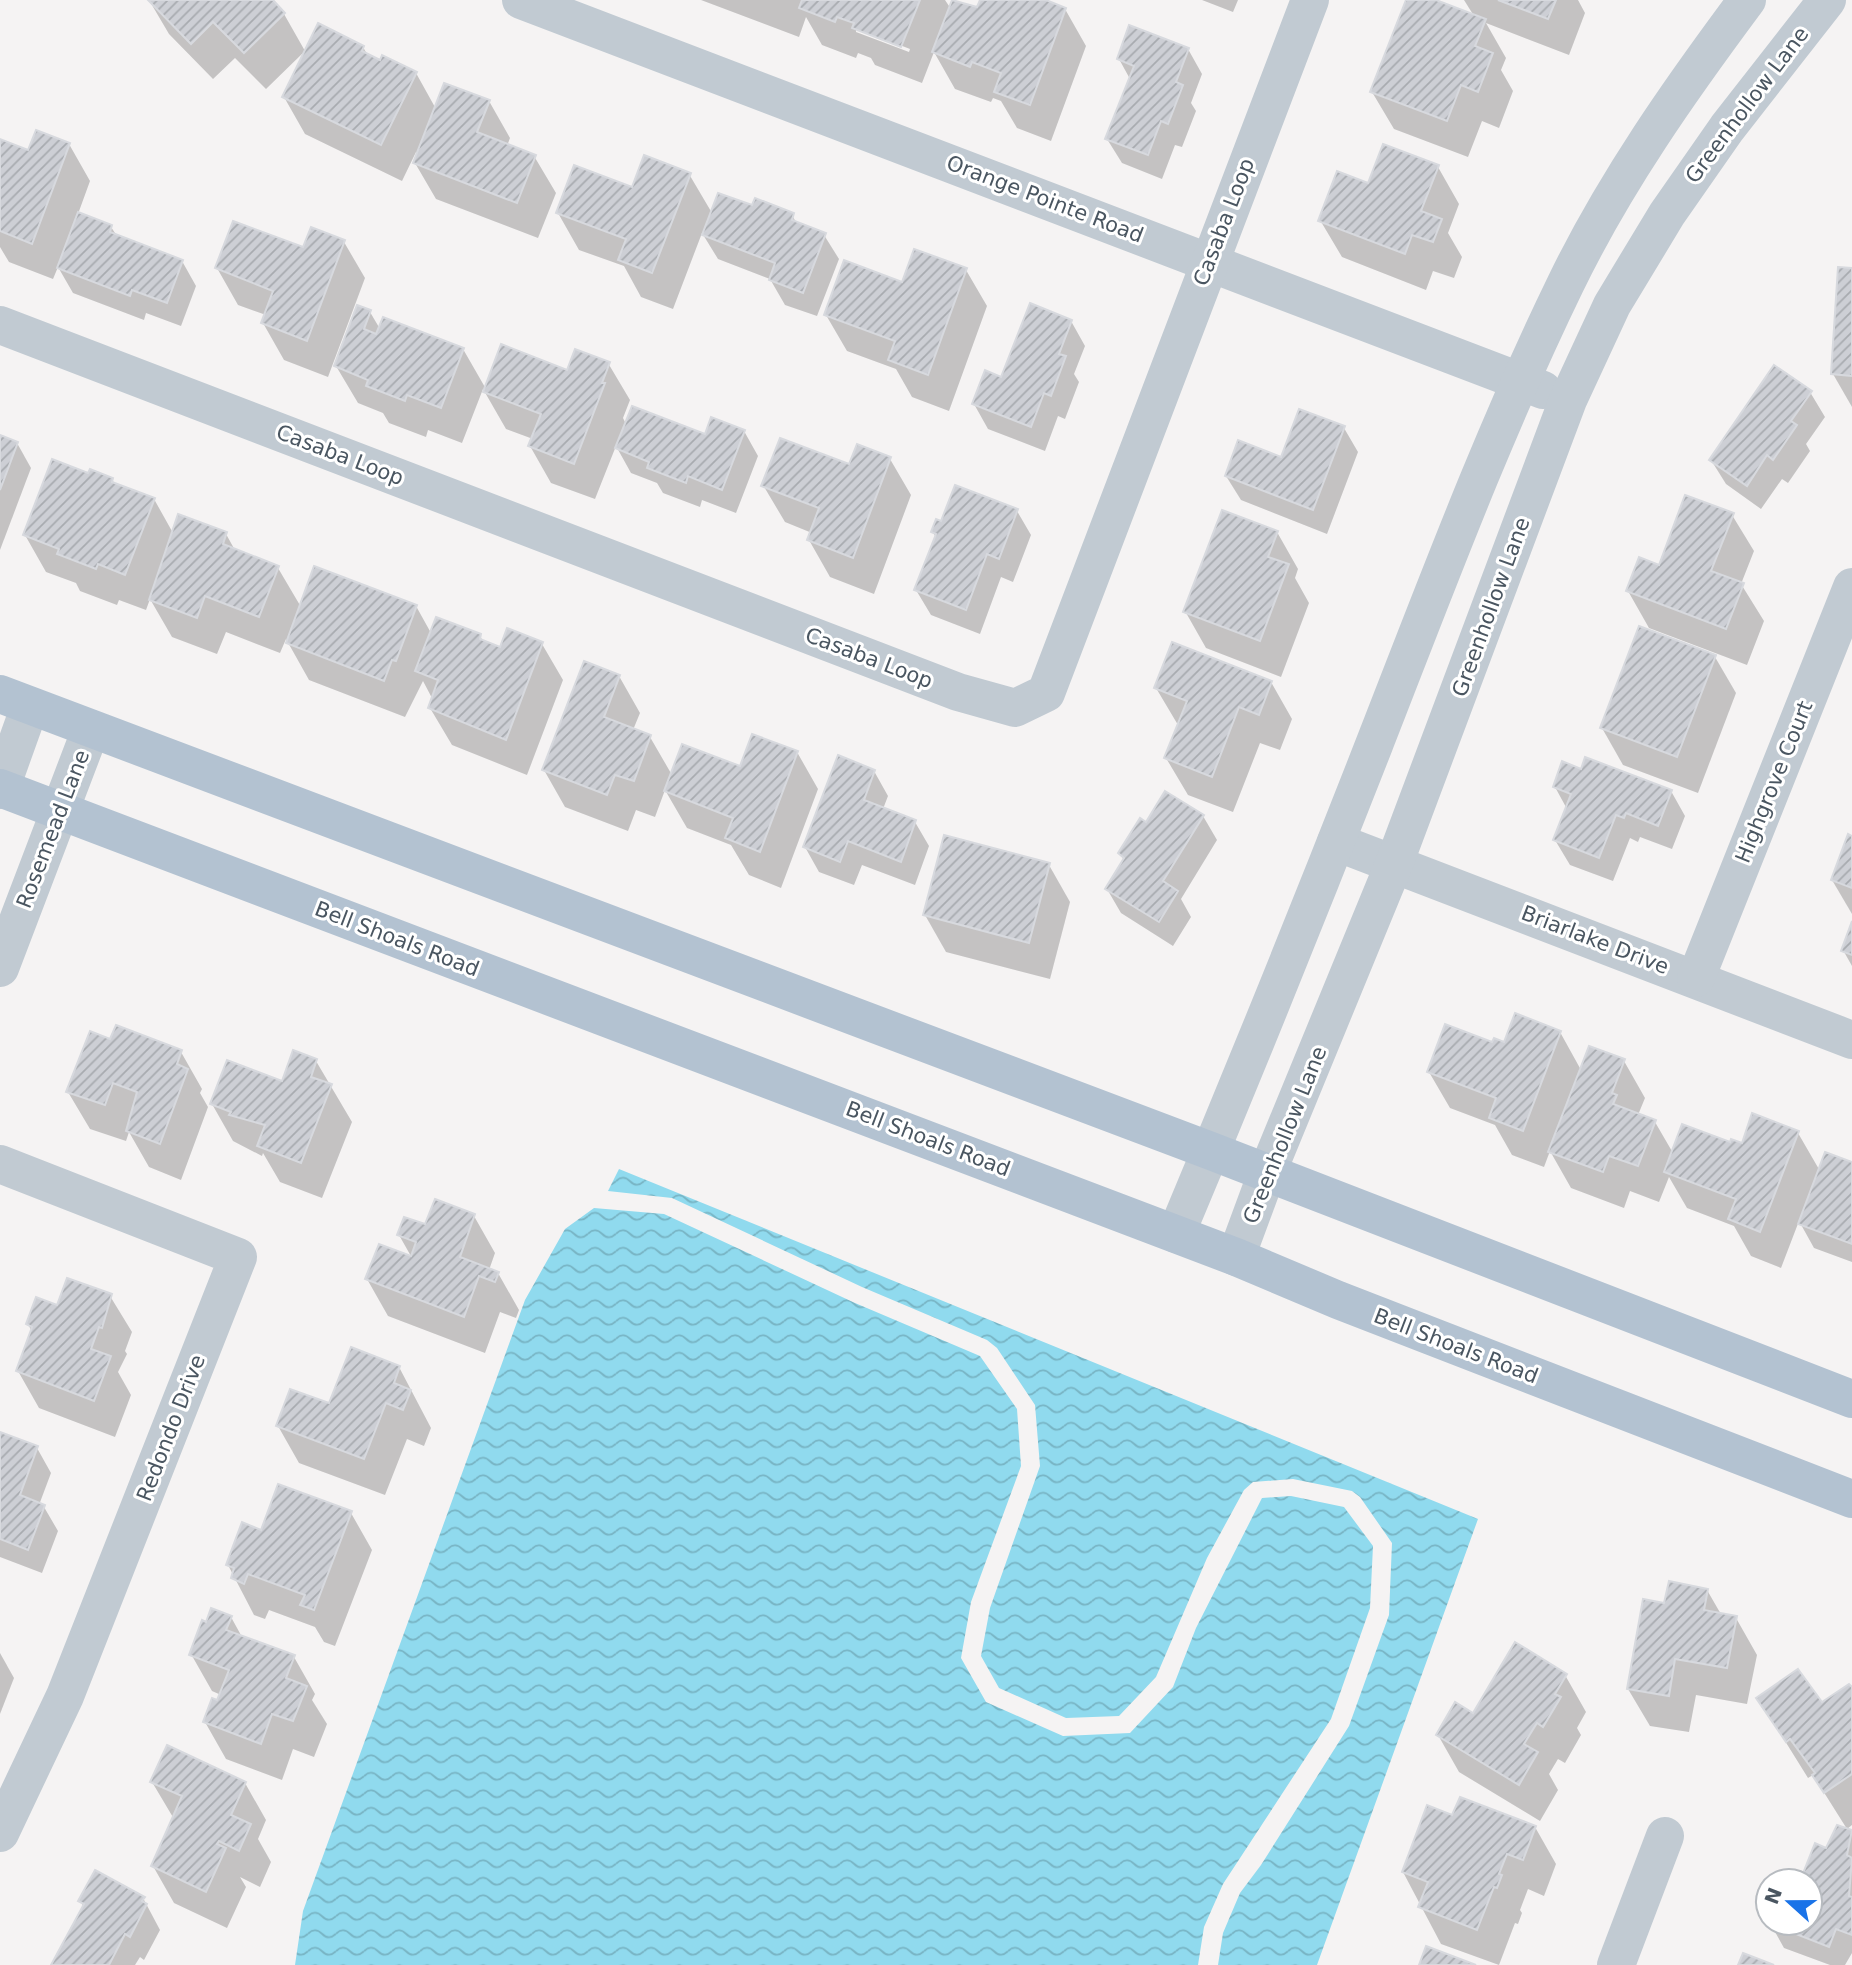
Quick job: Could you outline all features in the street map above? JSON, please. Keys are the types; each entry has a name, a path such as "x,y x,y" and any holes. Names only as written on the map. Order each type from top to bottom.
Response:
{"main road":[{"path":"15,700 1211,1151 1852,1399"},
{"name":"Bell Shoals Road","path":"0,788 1236,1257 1338,1300 1852,1500"}],"street":[{"name":"Orange Pointe Road","path":"521,0 1567,400"},
{"name":"Casaba Loop","path":"0,325 958,692 1016,708 1046,693 1310,0"},
{"path":"1176,1234 1336,842 1472,495 1567,280 1623,180 1684,85 1747,0"},
{"name":"Greenhollow Lane","path":"1236,1257 1394,864 1567,400 1612,305 1667,214 1727,128 1827,0"},
{"name":"Highgrove Court","path":"1696,978 1852,587"},
{"path":"0,788 15,700"},
{"name":"Rosemead Lane","path":"0,968 91,729"},
{"name":"Briarlake Drive","path":"1336,842 1852,1040"},
{"name":"Redondo Drive","path":"0,1164 238,1257 65,1696 0,1833"},
{"path":"1616,1965 1665,1836"}],"water":[{"path":"619,1169 1478,1519 1317,1965 1218,1965 1223,1933 1240,1893 1261,1865 1349,1726 1389,1615 1392,1543 1360,1497 1352,1491 1293,1479 1253,1482 1244,1490 1207,1558 1156,1677 1119,1716 1066,1718 999,1688 981,1656 990,1608 1040,1466 1035,1405 997,1348 987,1340 862,1287 672,1198 608,1191"},
{"path":"594,1208 664,1214 855,1303 980,1356 1017,1409 1021,1466 971,1602 961,1658 986,1702 1063,1736 1130,1733 1173,1687 1196,1628 1262,1498 1291,1496 1344,1507 1373,1546 1370,1608 1331,1719 1223,1884 1204,1927 1198,1965 295,1965 303,1911 525,1300 565,1229"}],"building":[{"path":"148,0 273,0 285,13 244,53 213,22 191,44"},
{"path":"802,0 920,0 901,47 852,28 854,23 837,17 835,22 799,8"},
{"path":"952,0 977,7 980,0 1046,0 1066,8 1030,105 994,92 1001,73 972,62 970,67 932,52"},
{"path":"1406,0 1436,0 1486,19 1475,46 1493,53 1478,92 1461,85 1447,121 1370,92"},
{"path":"1498,0 1556,0 1548,19"},
{"path":"318,23 364,46 362,51 380,60 382,55 417,72 381,145 282,97"},
{"path":"1129,25 1189,48 1176,82 1183,85 1168,124 1161,121 1148,155 1105,139 1134,66 1117,59"},
{"path":"444,83 490,100 477,132 536,155 517,203 413,163"},
{"path":"36,130 70,143 32,244 0,231 0,139 28,150"},
{"path":"1383,144 1439,165 1421,211 1442,219 1433,242 1412,235 1405,254 1318,221 1337,171 1368,183"},
{"path":"644,155 691,173 652,273 618,260 626,239 556,213 574,165 632,187"},
{"path":"718,193 752,205 755,198 794,213 792,220 826,233 803,293 769,280 775,263 702,235"},
{"path":"78,212 112,225 110,232 183,260 167,303 132,290 130,296 57,268"},
{"path":"233,221 303,247 311,227 345,240 307,341 261,323 273,291 215,268"},
{"path":"914,249 967,268 928,375 888,360 895,341 824,315 844,260 902,282"},
{"path":"1838,267 1852,268 1852,376 1831,374"},
{"path":"1030,303 1072,320 1059,354 1066,356 1051,396 1044,393 1031,427 972,404 985,370 1001,377"},
{"path":"357,305 371,310 364,329 376,334 383,317 464,348 441,408 407,395 405,401 366,386 368,380 334,366"},
{"path":"501,344 567,370 575,349 610,362 602,383 605,383 574,464 528,446 541,414 483,392"},
{"path":"1774,365 1812,391 1791,421 1797,425 1773,460 1767,455 1747,486 1709,460"},
{"path":"632,406 705,434 711,417 745,430 722,490 688,476 686,483 647,468 649,462 615,448"},
{"path":"1299,409 1345,426 1313,510 1225,476 1238,440 1281,457"},
{"path":"0,435 18,442 0,490"},
{"path":"780,438 849,464 857,444 891,457 853,558 807,540 819,508 761,486"},
{"path":"52,459 88,473 90,469 113,478 112,482 155,498 125,575 98,564 96,569 57,554 59,549 23,535"},
{"path":"955,485 1018,509 999,559 987,554 966,610 914,590 936,534 931,532 936,519 941,521"},
{"path":"1685,495 1734,513 1711,571 1744,583 1726,629 1626,591 1639,557 1659,565"},
{"path":"1222,510 1278,531 1268,557 1289,564 1260,641 1183,612"},
{"path":"178,514 227,532 223,544 279,566 259,617 205,596 197,618 149,600"},
{"path":"314,566 417,605 396,661 392,660 384,681 286,643"},
{"path":"436,617 481,634 480,639 500,647 507,628 543,642 506,740 428,708 438,680 415,671"},
{"path":"1639,626 1716,655 1677,757 1600,728"},
{"path":"1172,642 1272,681 1259,715 1239,707 1212,777 1164,758 1187,701 1154,688"},
{"path":"584,661 620,675 604,717 651,735 634,781 615,775 607,795 542,770"},
{"path":"752,734 798,751 760,852 725,838 733,818 664,791 682,744 740,766"},
{"path":"838,755 875,770 864,800 916,820 901,862 848,841 840,862 803,847"},
{"path":"1585,757 1672,790 1658,826 1626,813 1624,818 1616,815 1599,858 1553,840 1571,794 1553,787 1562,761 1581,769"},
{"path":"1165,791 1204,815 1163,881 1178,891 1159,922 1105,889 1124,858 1118,853 1140,818 1146,822"},
{"path":"1848,834 1852,836 1852,888 1831,880"},
{"path":"944,835 1050,863 1029,943 923,915"},
{"path":"1852,921 1852,955 1841,951"},
{"path":"1515,1013 1561,1031 1523,1131 1489,1118 1496,1098 1427,1072 1445,1024 1492,1042 1494,1038 1504,1042"},
{"path":"116,1025 182,1050 177,1064 188,1069 160,1144 126,1131 137,1092 113,1083 105,1105 66,1092 90,1031 110,1039"},
{"path":"1589,1046 1625,1059 1612,1093 1617,1095 1613,1104 1656,1120 1638,1166 1609,1156 1603,1172 1548,1152"},
{"path":"293,1050 317,1059 311,1077 332,1084 301,1163 257,1146 265,1125 229,1115 231,1112 210,1104 227,1060 282,1081"},
{"path":"1752,1113 1799,1131 1760,1232 1728,1219 1736,1199 1664,1172 1682,1124 1730,1142 1731,1139 1742,1143"},
{"path":"1825,1152 1852,1162 1852,1244 1798,1224"},
{"path":"435,1199 475,1214 460,1257 499,1272 495,1282 479,1276 464,1317 365,1279 379,1244 411,1256 416,1242 397,1235 404,1217 425,1224"},
{"path":"67,1278 112,1294 102,1328 99,1327 91,1349 111,1356 94,1401 16,1371 32,1327 26,1324 36,1297 57,1305"},
{"path":"351,1347 400,1366 394,1383 411,1390 403,1410 386,1403 364,1459 276,1426 290,1389 329,1403"},
{"path":"0,1432 38,1446 20,1495 45,1505 28,1550 0,1539"},
{"path":"278,1484 352,1511 314,1610 300,1605 305,1595 248,1574 244,1584 231,1578 234,1568 226,1565 242,1522 261,1530"},
{"path":"1669,1581 1708,1589 1704,1610 1737,1616 1727,1668 1675,1659 1669,1696 1627,1689 1643,1599 1664,1603"},
{"path":"211,1608 232,1616 226,1630 295,1655 286,1678 307,1686 293,1721 272,1714 261,1744 203,1722 212,1698 217,1700 229,1670 189,1655 202,1620 206,1622"},
{"path":"1515,1642 1567,1674 1555,1694 1561,1697 1543,1727 1537,1723 1524,1744 1538,1752 1519,1785 1436,1735 1455,1702 1473,1713"},
{"path":"1798,1669 1822,1702 1849,1684 1852,1687 1852,1774 1824,1793 1812,1775 1815,1773 1790,1739 1786,1742 1756,1698"},
{"path":"167,1745 246,1782 231,1815 251,1824 239,1851 219,1841 217,1844 226,1848 206,1892 151,1866 182,1796 150,1782"},
{"path":"1460,1797 1536,1826 1523,1860 1507,1854 1497,1888 1494,1887 1477,1930 1418,1907 1428,1882 1402,1872 1427,1805 1452,1815"},
{"path":"1837,1825 1852,1830 1847,1855 1852,1858 1849,1896 1852,1897 1852,1935 1836,1929 1829,1947 1804,1937 1824,1937 1824,1867 1806,1867 1815,1843 1826,1848"},
{"path":"95,1870 145,1897 142,1901 147,1904 130,1937 125,1934 109,1965 51,1965 84,1904 78,1901"},
{"path":"1426,1946 1476,1965 1419,1965"},
{"path":"1743,1953 1774,1965 1738,1965"}]}
